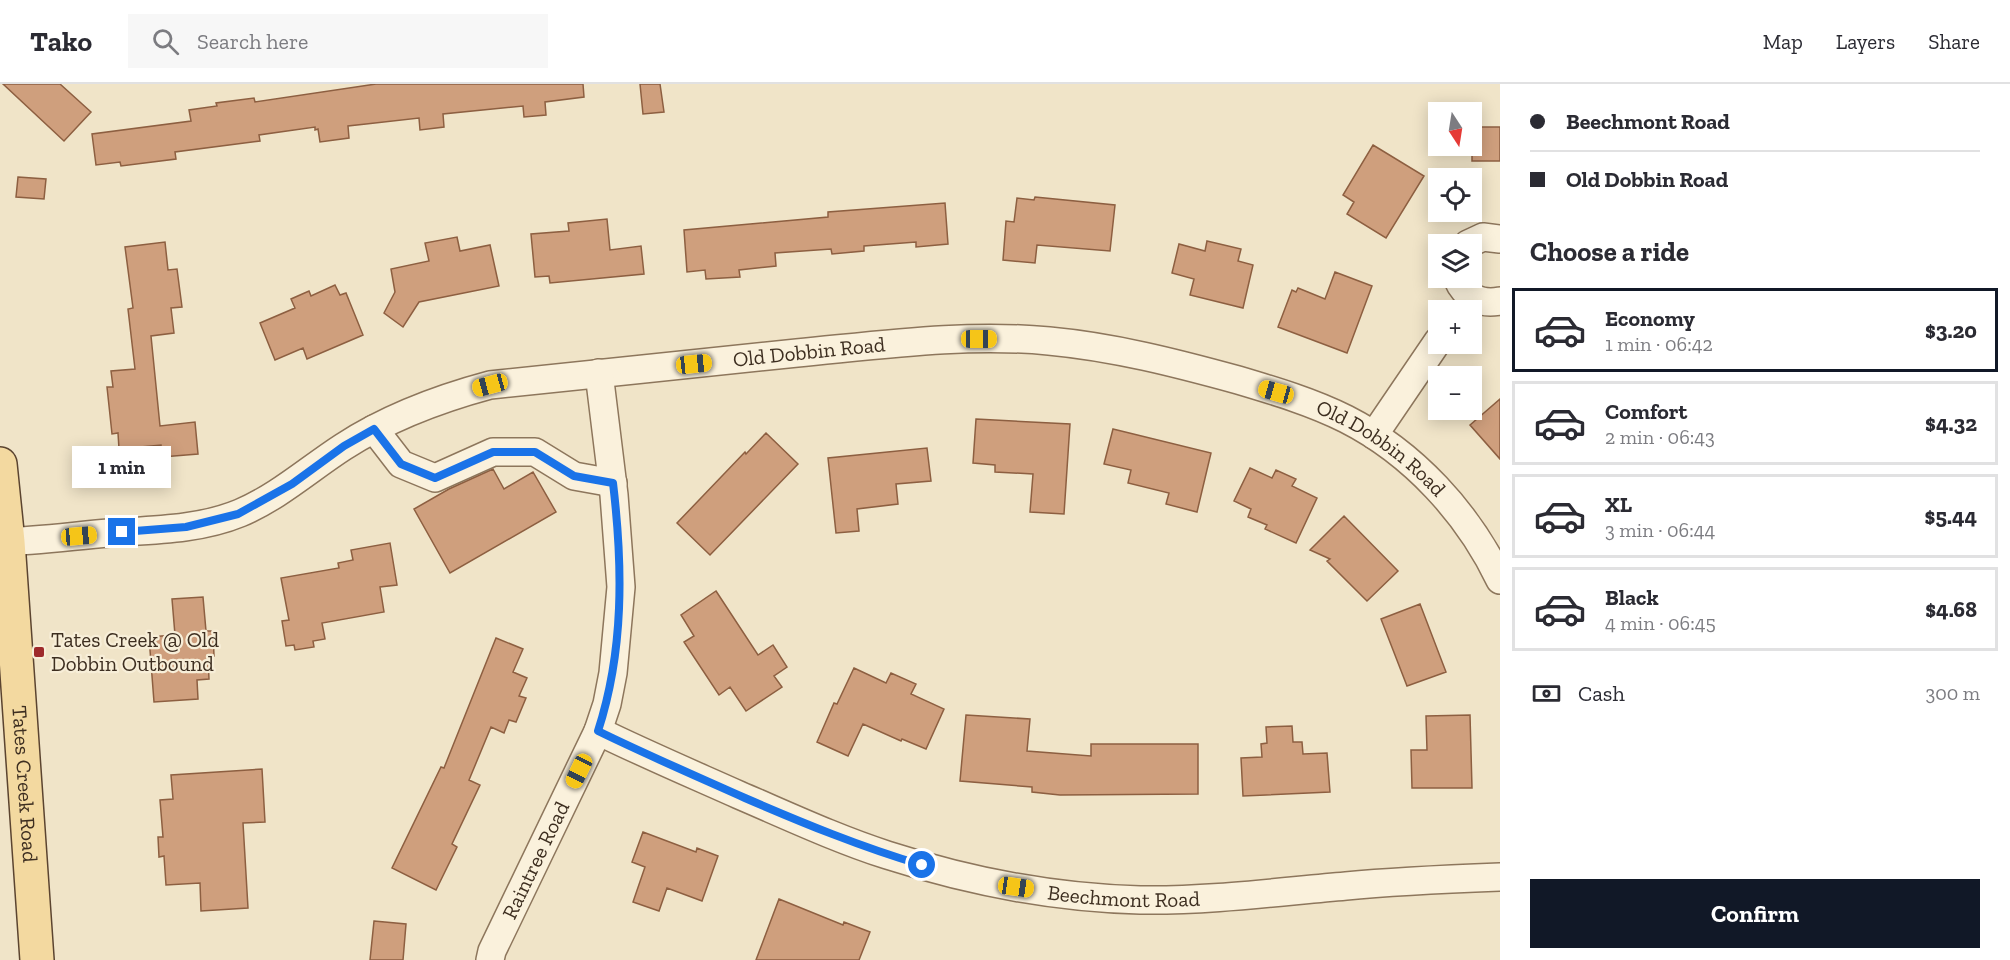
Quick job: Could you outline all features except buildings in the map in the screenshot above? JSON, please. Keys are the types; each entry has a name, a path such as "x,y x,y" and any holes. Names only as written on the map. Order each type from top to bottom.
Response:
{"main road":[{"name":"Tates Creek Road","path":"0,464 4,542 38,960"}],"street":[{"path":"1482,237 1500,239"},
{"path":"1462,295 1490,303 1500,301"},
{"name":"Old Dobbin Road","path":"4,542 186,527 238,514 292,484 344,446 374,429 448,396 490,385 909,342 960,339 1048,341 1096,346 1176,363 1276,392 1346,419 1392,448 1440,490 1473,532 1500,579"},
{"path":"1374,435 1429,354"},
{"name":"Raintree Road","path":"490,960 492,951 598,731 607,704 613,673 621,586 613,483 598,373"},
{"path":"374,429 401,464 435,478 493,452 535,452 574,476 613,483"},
{"name":"Beechmont Road","path":"598,731 826,832 886,855 940,871 994,883 1084,897 1140,900 1222,898 1357,885 1500,877"}],"place":[{"name":"Tates Creek @ Old Dobbin Outbound","path":"39,652"}],"route":[{"path":"122,532 186,527 238,514 292,484 344,446 374,429 401,464 435,478 493,452 535,452 574,476 613,483 621,586 613,673 607,704 598,731 806,824 886,855 922,865"}]}
